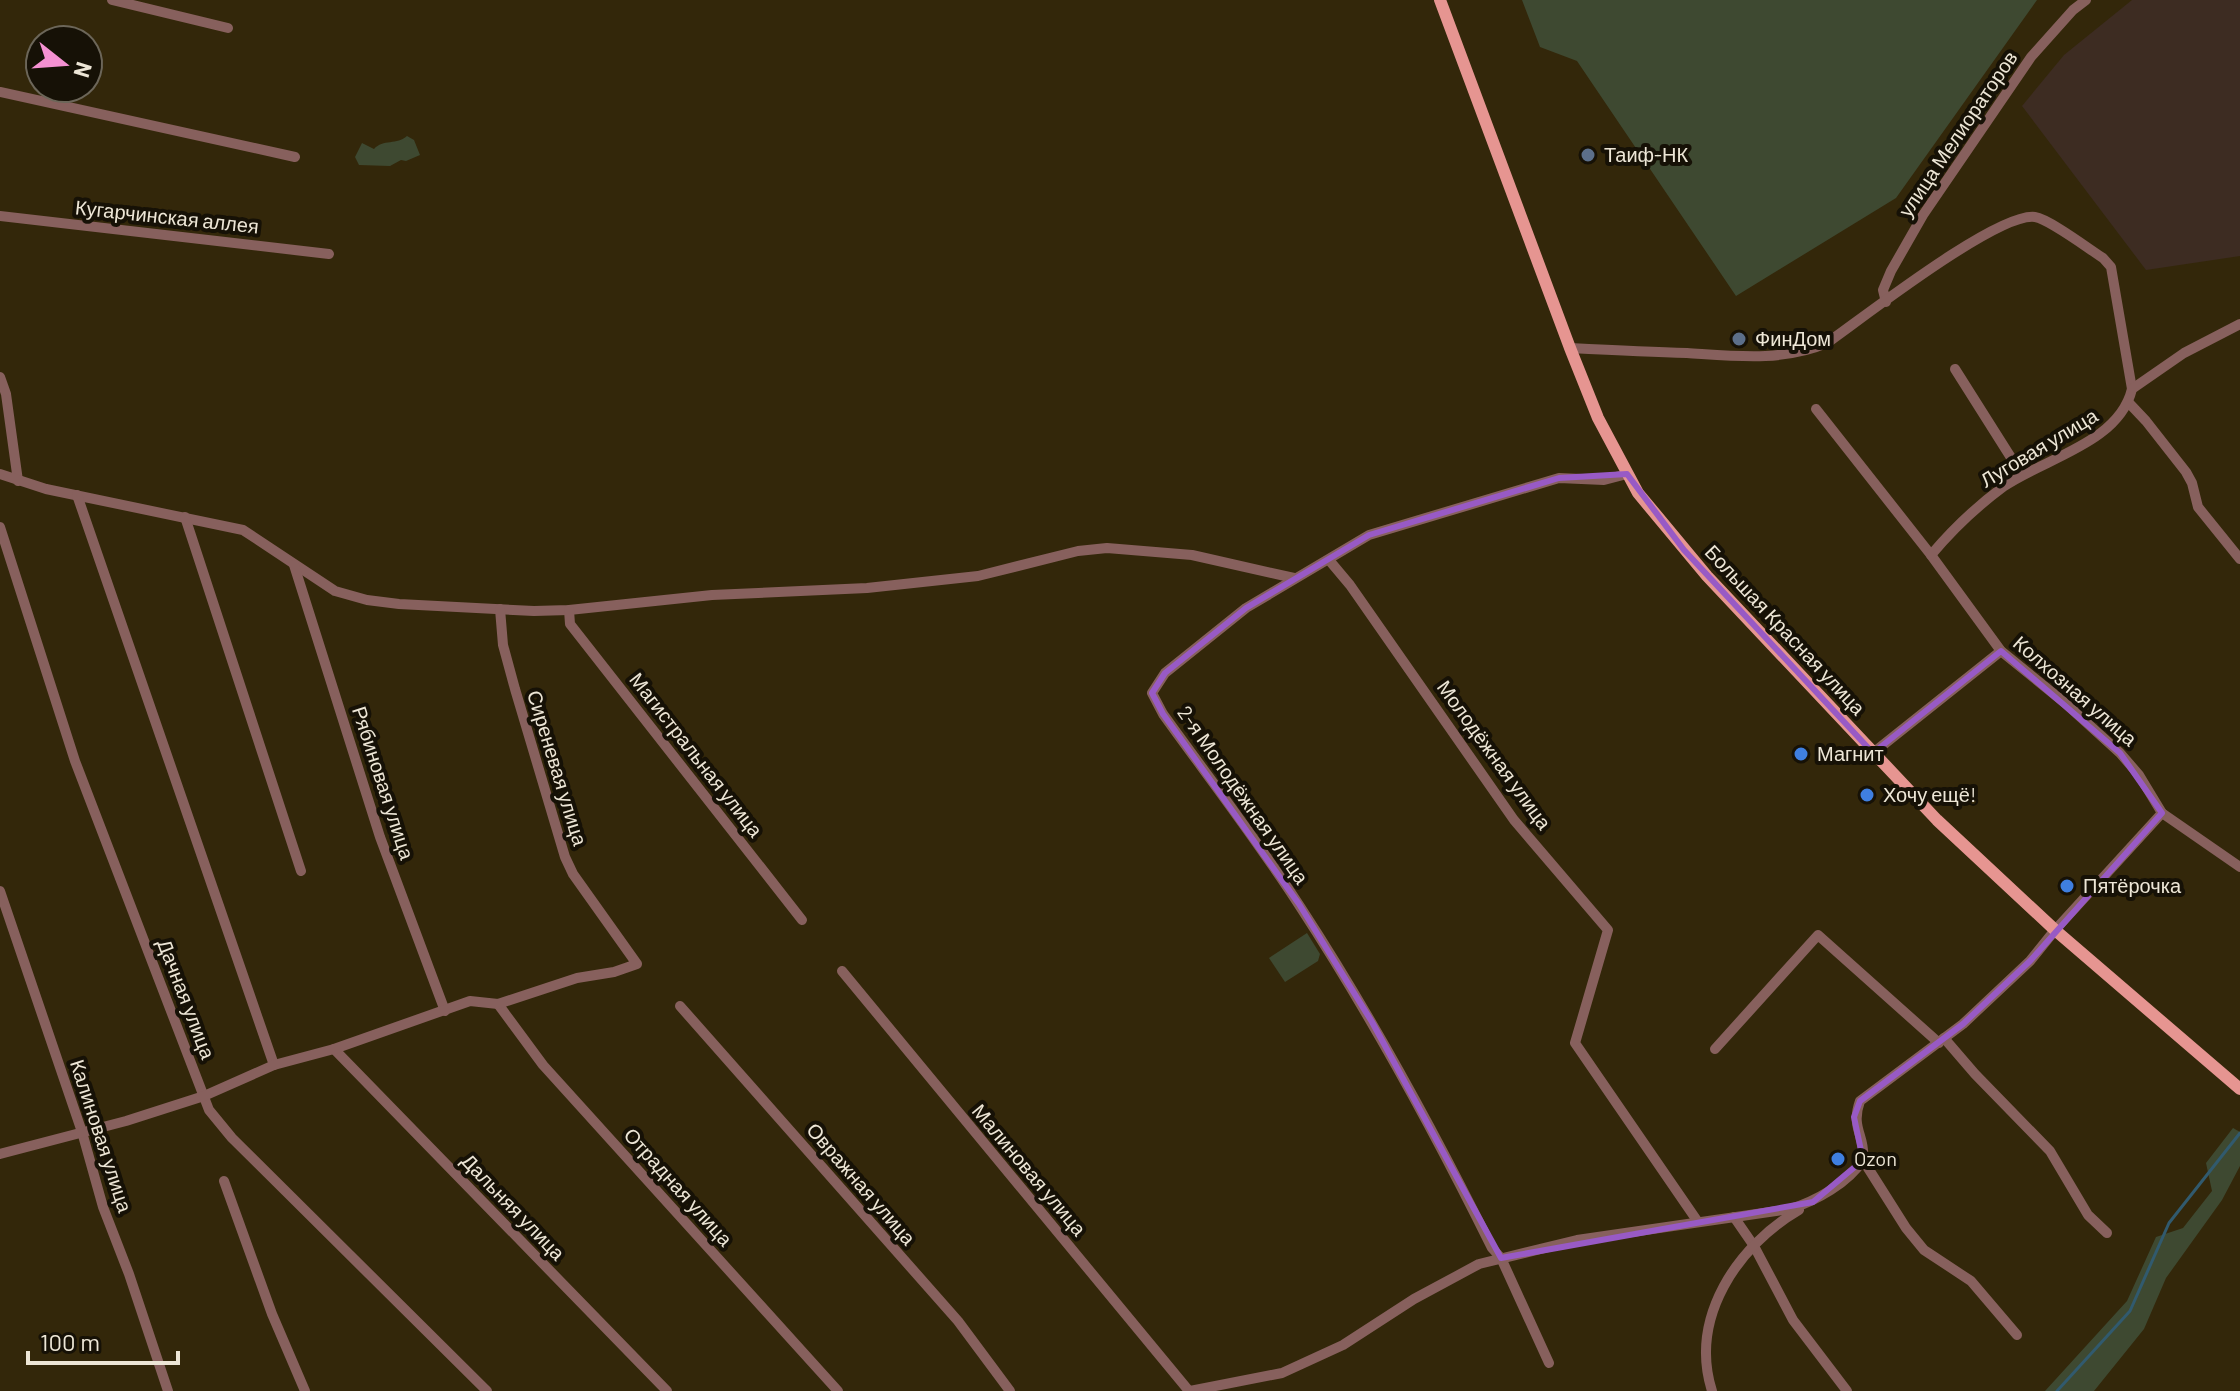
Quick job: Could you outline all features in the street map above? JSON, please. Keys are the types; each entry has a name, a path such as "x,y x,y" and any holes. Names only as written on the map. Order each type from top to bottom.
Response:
{"main road":[{"name":"Большая Красная улица","path":"1440,0 1598,418 1627,474 1656,518 1937,820 2055,930 2240,1089"}],"street":[{"path":"112,0 228,28"},
{"name":"улица Мелиораторов","path":"1886,302 1883,290 1891,271 1923,215 2031,57 2073,10 2086,0"},
{"path":"0,92 295,157"},
{"name":"Кугарчинская аллея","path":"0,216 329,254"},
{"name":"Луговая улица","path":"1886,302 1977,238 2023,217 2039,217 2103,258 2111,267 2132,389 2129,403 2112,425 2094,439 2022,475 1969,515 1931,555"},
{"path":"1570,348 1787,355 1809,351 1827,343 1886,302"},
{"path":"2132,389 2184,353 2240,324"},
{"path":"1955,369 2022,475"},
{"path":"0,377 6,394 18,481"},
{"path":"2129,403 2186,472 2198,507 2240,559"},
{"name":"Колхозная улица","path":"1816,409 1931,555 2001,651 2120,753 2139,775 2162,813 2240,867"},
{"path":"0,474 77,495 243,530 335,591 367,600 500,609 569,610 712,595 944,581 978,576 1078,551 1107,548 1192,555 1294,578"},
{"name":"2-я Молодёжная улица","path":"1549,1363 1501,1258 1492,1248 1441,1144 1372,1022 1299,904 1163,714 1152,693 1165,673 1205,639 1294,578 1369,535 1559,478 1604,480 1627,474"},
{"path":"77,495 274,1065"},
{"path":"185,517 301,871"},
{"name":"Дачная улица","path":"0,527 75,761 209,1110 232,1138 487,1391"},
{"name":"Молодёжная улица","path":"1329,560 1350,585 1514,820 1608,930 1575,1043 1698,1222"},
{"name":"Рябиновая улица","path":"294,565 380,837 445,1011"},
{"name":"Сиреневая улица","path":"498,1004 577,978 614,972 637,964 573,874 565,857 503,645 500,609"},
{"name":"Магистральная улица","path":"569,610 570,624 802,920"},
{"path":"1873,753 2001,651"},
{"path":"1712,1391 1704,1358 1706,1332 1722,1288 1754,1246 1784,1219 1857,1169 1864,1152 1854,1117 1860,1101 1942,1040 2030,961 2162,813"},
{"name":"Калиновая улица","path":"0,891 82,1132 103,1207 168,1391"},
{"path":"1715,1049 1818,935 1942,1040 2050,1151 2088,1215 2107,1233"},
{"name":"Малиновая улица","path":"842,971 1189,1391"},
{"path":"0,1154 204,1096 274,1065 334,1049 470,1001 498,1004"},
{"name":"Отрадная улица","path":"498,1004 543,1065 838,1391"},
{"name":"Овражная улица","path":"680,1006 958,1321 1010,1391"},
{"name":"Дальняя улица","path":"334,1049 667,1391"},
{"path":"1863,1160 1906,1228 1924,1250 1971,1281 2017,1335"},
{"path":"224,1181 272,1314 305,1391"},
{"path":"1189,1391 1282,1373 1343,1345 1479,1264 1577,1240 1790,1209 1813,1202"},
{"path":"1734,1217 1754,1246 1793,1320 1847,1391"}],"highlighted area":[{"path":"1627,474 1684,550 1873,753 2001,651 2120,753 2162,813 2030,961 1963,1024 1860,1101 1854,1117 1863,1160 1813,1202 1501,1258 1372,1022 1299,904 1163,714 1152,693 1165,673 1246,608 1369,535 1559,478"}],"shaded area":[{"path":"2132,0 2240,0 2240,256 2146,270 2022,106 2064,55"}],"green space":[{"path":"1522,0 2037,0 1896,198 1736,296 1577,61 1540,47"},
{"path":"407,136 414,140 420,155 390,166 359,165 355,157 362,143 374,149"},
{"path":"1307,933 1320,954 1318,961 1285,982 1269,958"},
{"path":"2233,1128 2240,1132 2240,1166 2222,1200 2166,1278 2144,1329 2094,1391 2045,1391 2127,1301 2156,1237 2183,1228 2212,1191 2206,1163"}],"waterway":[{"path":"2057,1391 2130,1311 2169,1223 2240,1133"}],"place":[{"name":"Таиф-НК","path":"1588,155"},
{"name":"ФинДом","path":"1739,339"},
{"name":"Магнит","path":"1801,754"},
{"name":"Хочу ещё!","path":"1867,795"},
{"name":"Пятёрочка","path":"2067,886"},
{"name":"Ozon","path":"1838,1159"}]}
